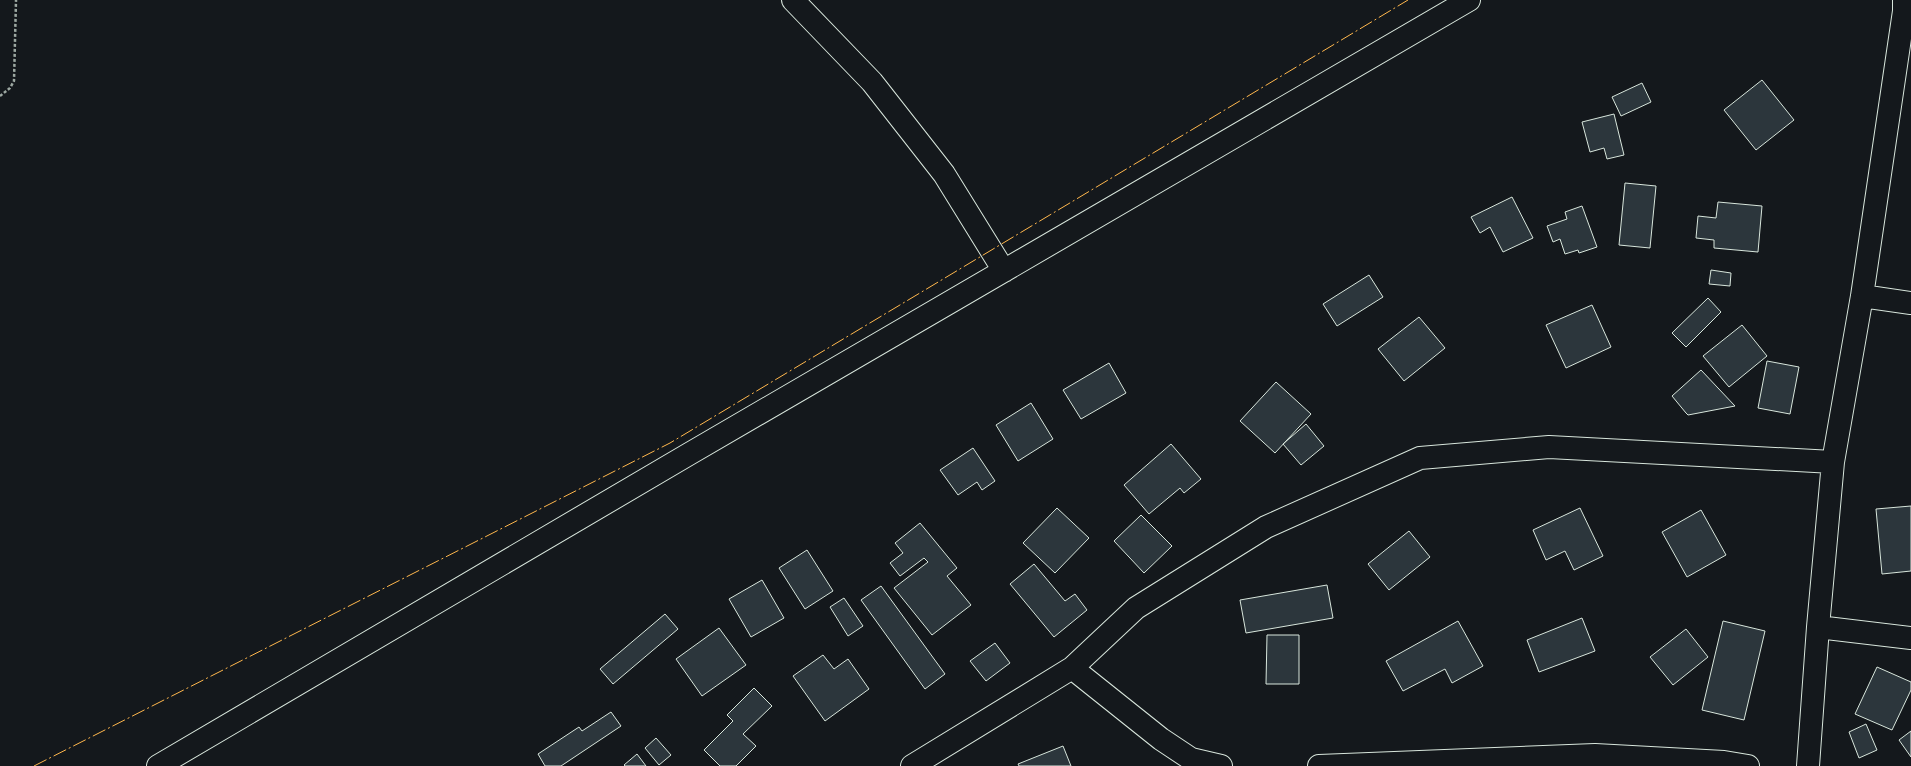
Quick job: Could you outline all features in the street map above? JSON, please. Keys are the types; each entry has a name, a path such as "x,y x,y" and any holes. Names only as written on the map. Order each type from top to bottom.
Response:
{"street":[{"path":"793,0 872,82 944,174 1004,271"},
{"path":"158,766 1469,0"},
{"path":"1808,766 1818,627 1833,462 1862,296 1906,8"},
{"path":"1862,296 1911,303"},
{"path":"912,766 1072,668 1136,608 1266,527 1420,458 1549,447 1833,462"},
{"path":"1818,627 1911,638"},
{"path":"1072,668 1161,739 1191,759 1221,766"},
{"path":"1319,766 1595,755 1724,762 1748,766"}],"path":[{"path":"0,96 10,88 14,81 16,0"}],"building":[{"path":"1762,80 1794,120 1756,150 1724,110"},
{"path":"1642,83 1651,102 1621,116 1612,97"},
{"path":"1614,114 1624,155 1607,159 1604,148 1590,152 1582,122"},
{"path":"1625,183 1656,186 1650,248 1619,245"},
{"path":"1512,197 1533,238 1503,252 1490,227 1480,233 1471,217"},
{"path":"1718,202 1762,206 1758,252 1714,248 1714,240 1696,238 1698,216 1716,218"},
{"path":"1582,206 1597,247 1579,253 1578,250 1565,254 1560,239 1553,242 1547,226 1567,219 1565,212"},
{"path":"1711,270 1731,273 1730,286 1709,284"},
{"path":"1369,275 1383,297 1337,326 1323,304"},
{"path":"1708,298 1721,312 1686,347 1672,333"},
{"path":"1592,305 1611,347 1566,368 1546,325"},
{"path":"1419,317 1445,348 1404,381 1378,349"},
{"path":"1742,325 1767,356 1729,387 1703,356"},
{"path":"1767,361 1799,367 1790,414 1758,408"},
{"path":"1109,363 1126,393 1081,419 1063,390"},
{"path":"1701,370 1735,406 1688,415 1686,413 1672,396"},
{"path":"1276,382 1311,414 1275,453 1240,421"},
{"path":"1031,403 1053,439 1018,461 996,425"},
{"path":"1306,424 1324,446 1301,465 1283,444"},
{"path":"1171,444 1201,479 1184,493 1180,488 1149,514 1124,485"},
{"path":"973,448 995,481 982,490 977,482 958,495 940,470"},
{"path":"1911,506 1911,571 1882,574 1876,509"},
{"path":"1057,508 1089,538 1055,573 1023,543"},
{"path":"1580,508 1603,556 1574,570 1565,551 1546,560 1533,530"},
{"path":"1701,510 1726,555 1687,577 1662,532"},
{"path":"1141,515 1172,546 1144,573 1114,541"},
{"path":"920,523 957,568 947,576 971,605 932,635 894,588 928,562 924,558 900,576 890,563 903,553 895,543"},
{"path":"1409,531 1430,557 1389,590 1368,564"},
{"path":"807,550 833,591 805,609 779,568"},
{"path":"1034,564 1065,601 1075,594 1087,610 1054,637 1010,584"},
{"path":"762,580 784,618 751,637 729,599"},
{"path":"1327,585 1333,618 1246,633 1240,600"},
{"path":"881,586 945,674 925,689 861,600"},
{"path":"844,598 863,626 848,636 830,607"},
{"path":"665,614 678,629 613,684 600,669"},
{"path":"1582,618 1595,651 1539,672 1527,640"},
{"path":"1458,621 1483,666 1452,683 1445,669 1403,691 1386,661"},
{"path":"1723,621 1765,631 1744,720 1702,710"},
{"path":"719,628 746,665 702,696 676,659"},
{"path":"1686,629 1708,657 1673,685 1650,657"},
{"path":"1267,635 1299,635 1299,684 1266,684"},
{"path":"995,643 1010,663 986,681 970,661"},
{"path":"823,655 834,669 848,659 869,689 825,721 793,676"},
{"path":"1877,667 1911,682 1911,690 1892,730 1855,714"},
{"path":"754,688 772,706 743,734 756,746 736,766 720,766 704,750 733,721 727,715"},
{"path":"611,712 621,726 561,766 545,766 538,754 579,727 582,731"},
{"path":"1866,724 1877,750 1859,758 1849,732"},
{"path":"1911,731 1911,757 1899,740"},
{"path":"656,738 671,755 659,765 645,748"},
{"path":"1063,746 1071,766 1019,766 1018,764"},
{"path":"637,754 646,766 624,765"}],"power":[{"path":"34,766 670,443 1408,0"}]}
